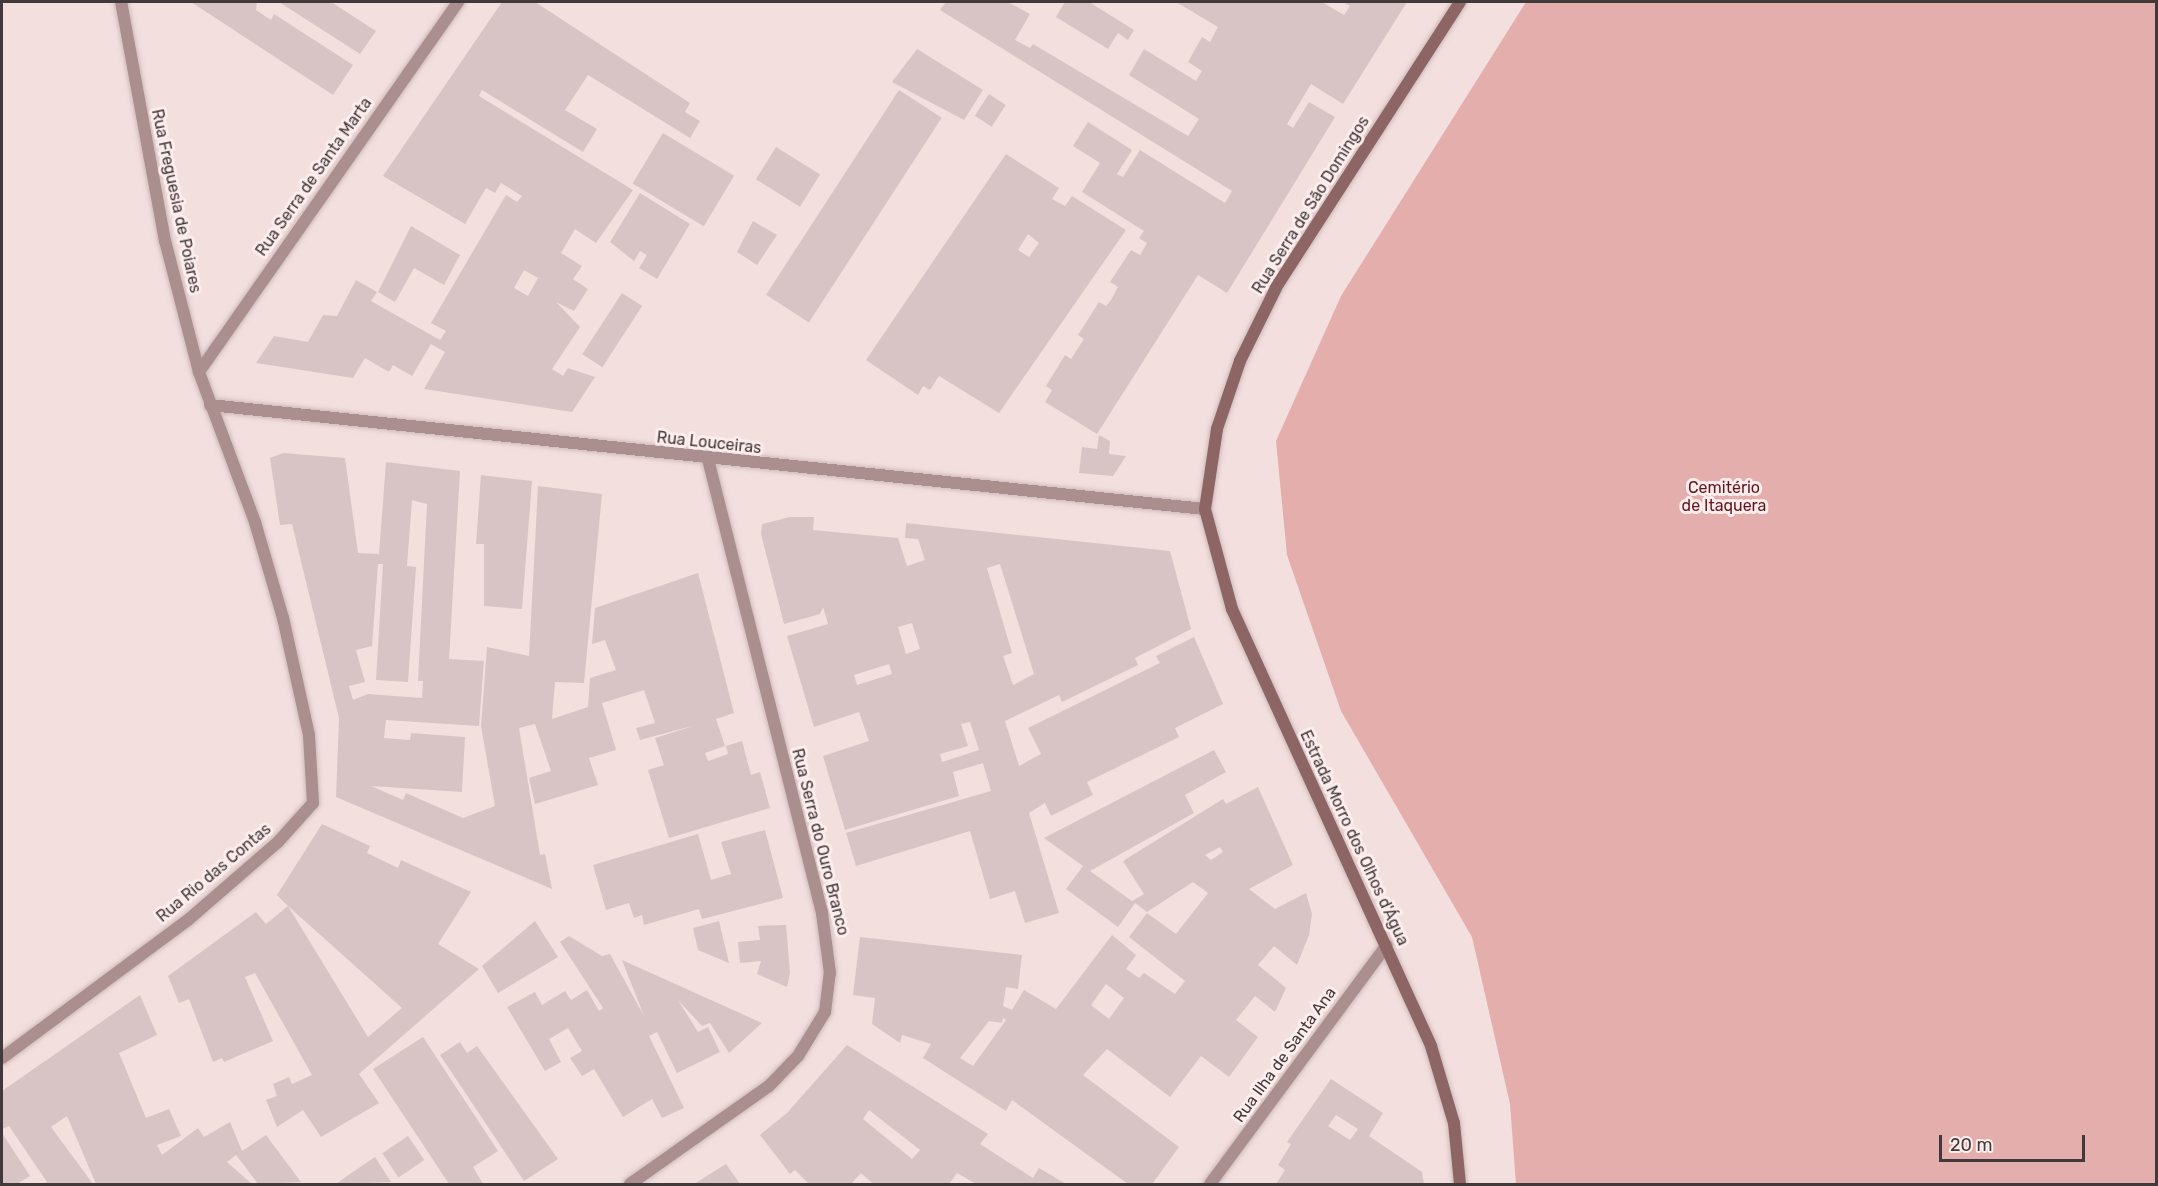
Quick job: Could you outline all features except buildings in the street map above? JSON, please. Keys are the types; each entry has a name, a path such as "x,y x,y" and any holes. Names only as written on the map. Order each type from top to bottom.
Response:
{"main road":[{"name":"Rua Serra de São Domingos","path":"1205,509 1217,429 1240,361 1276,288 1460,2"},
{"name":"Estrada Morro dos Olhos d'Água","path":"1205,509 1232,609 1387,945 1431,1046 1454,1123 1460,1185"}],"street":[{"name":"Rua Freguesia de Poiares","path":"121,2 165,241 199,372 210,405"},
{"name":"Rua Serra de Santa Marta","path":"199,372 458,2"},
{"name":"Rua Louceiras","path":"210,405 708,460 1205,509"},
{"name":"Rua Rio das Contas","path":"2,1058 188,920 278,842 313,803 309,735 283,618 255,522 210,405"},
{"name":"Rua Serra do Ouro Branco","path":"630,1185 761,1092 791,1064 825,1012 830,974 822,913 708,460"},
{"name":"Rua Ilha de Santa Ana","path":"1210,1185 1387,945"}],"green space":[{"name":"Cemitério de Itaquera","path":"1526,2 2156,2 2156,1184 1516,1184 1510,1104 1472,937 1341,711 1287,555 1276,441 1341,296"}]}
